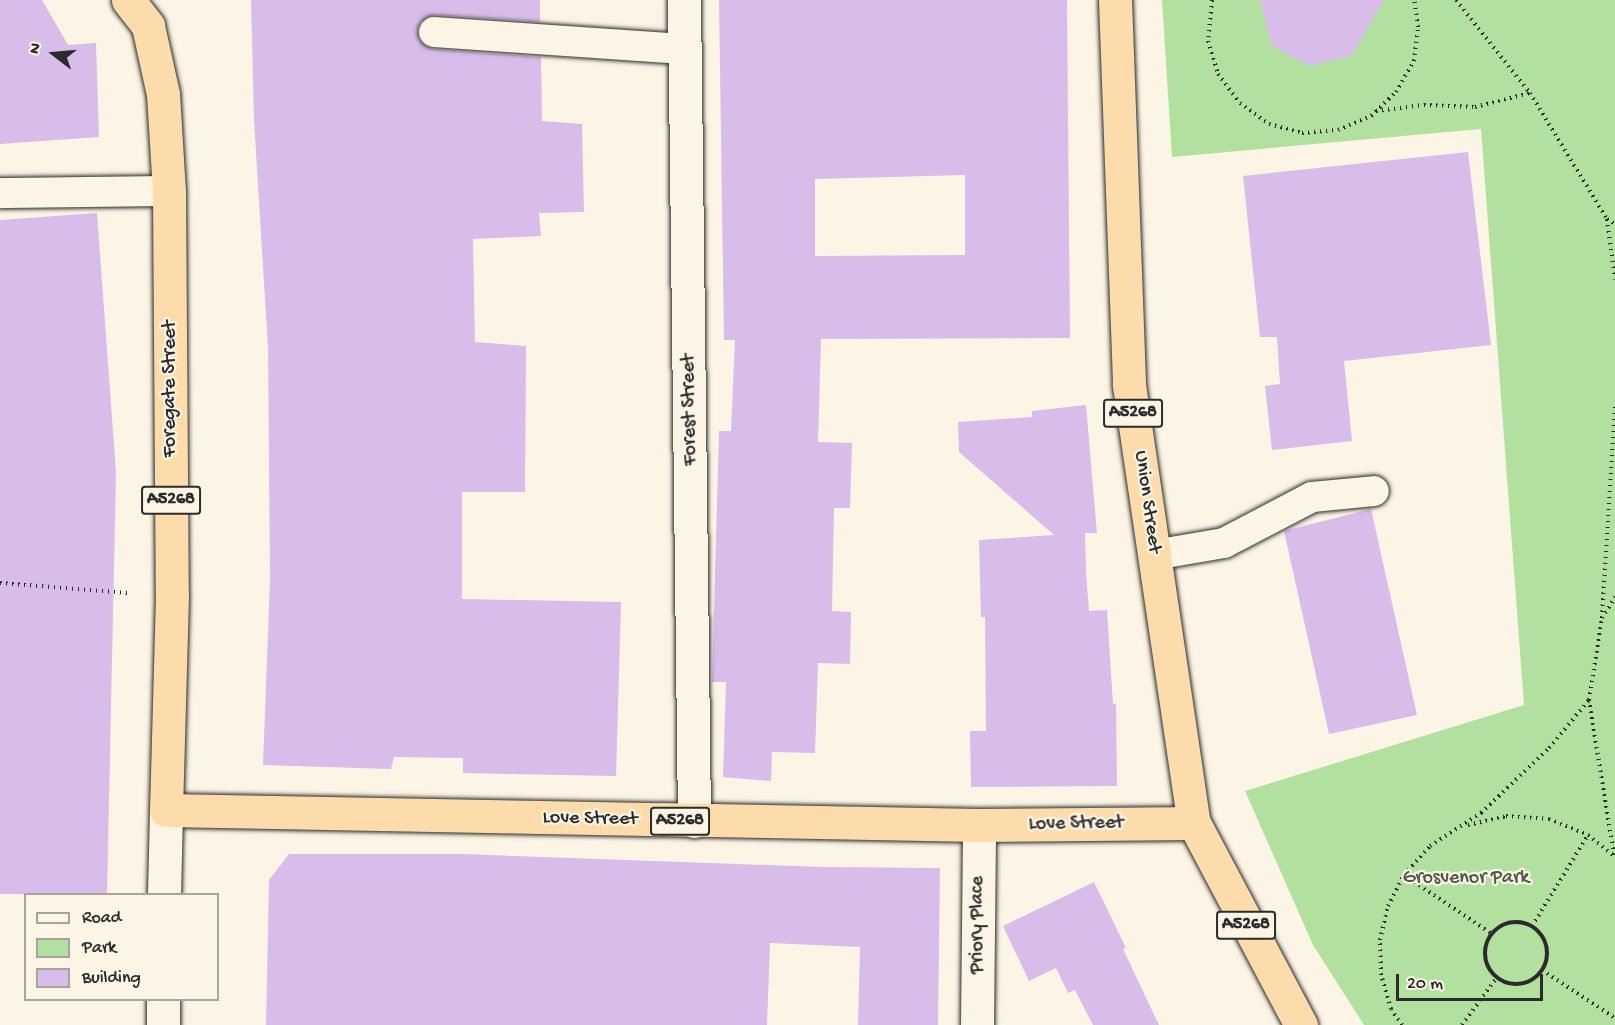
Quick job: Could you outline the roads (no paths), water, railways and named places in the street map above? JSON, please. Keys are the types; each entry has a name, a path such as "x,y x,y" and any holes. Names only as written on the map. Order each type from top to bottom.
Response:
{"highway":[{"name":"Foregate Street","path":"128,0 148,26 163,93 169,190 172,596 166,810"},
{"name":"Union Street","path":"1115,0 1129,385 1194,823"},
{"name":"Love Street","path":"166,810 979,825 1194,823"},
{"name":"A5268","path":"1194,823 1301,1025"}],"street":[{"name":"Forest Street","path":"684,0 694,821"},
{"name":"Foregate Street","path":"164,893 166,810"},
{"name":"Priory Place","path":"978,1025 979,825"},
{"path":"163,1001 163,1025"}],"lane":[{"path":"434,32 686,49"},
{"path":"0,193 169,190"},
{"path":"1154,555 1224,543 1312,497 1374,490"}],"park label":[{"name":"Grosvenor Park","path":"1466,878"}]}
